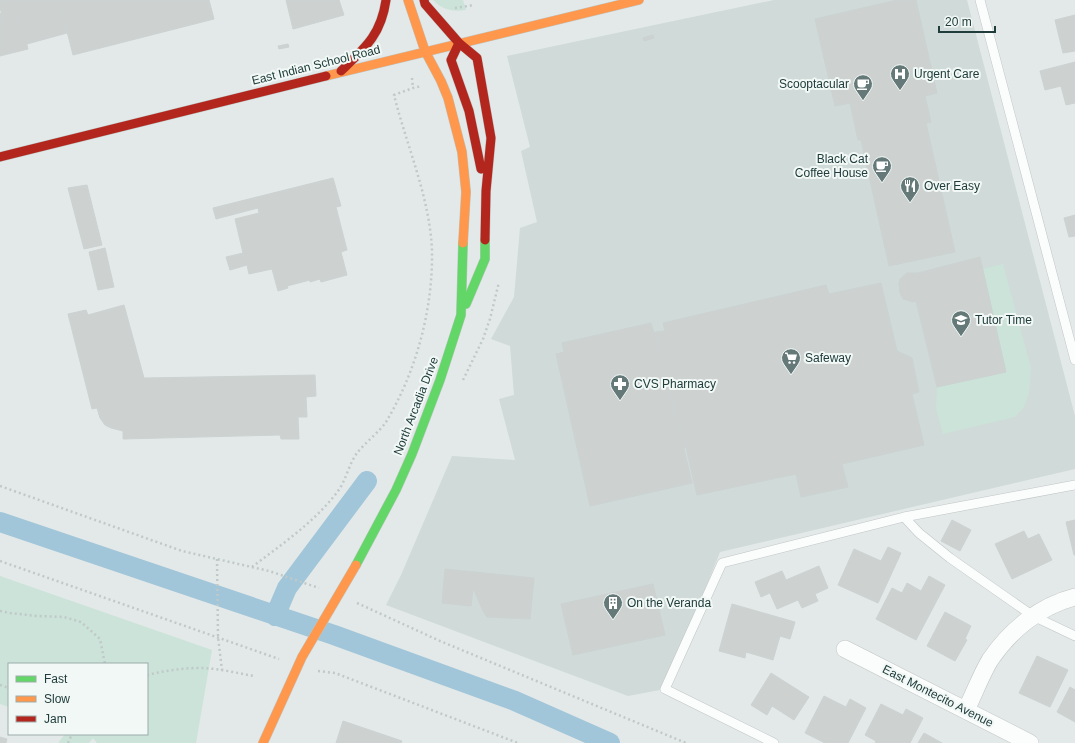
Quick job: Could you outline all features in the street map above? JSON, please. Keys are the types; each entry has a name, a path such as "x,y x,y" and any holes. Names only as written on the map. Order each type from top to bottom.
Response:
{"street":[{"path":"340,72 371,42 379,29 385,14 386,0"},
{"name":"North Arcadia Drive","path":"263,743 290,680 379,524 412,454 440,380 461,315 466,192 462,152 442,81 425,51 408,0"},
{"path":"424,0 425,4 459,43 477,58 491,138 486,191 485,259 461,315"},
{"name":"East Indian School Road","path":"0,157 425,51 639,0"},
{"path":"459,43 451,60 472,122 486,191"},
{"path":"966,710 990,661 1007,638 1033,616 1066,599 1075,597"},
{"name":"East Montecito Avenue","path":"845,649 1030,743"}],"lane":[{"path":"980,0 1075,360"},
{"path":"774,743 665,690 722,563 904,517 1075,485"},
{"path":"904,517 919,533 950,558 1033,616 1075,636"}],"path":[{"path":"412,78 413,88"},
{"path":"251,567 308,523 339,490 356,454 385,424 400,394 416,356 426,316 430,286 432,250 427,212 394,95 413,88 429,85"},
{"path":"0,486 182,551 269,571 314,586"},
{"path":"217,559 218,637 222,670"},
{"path":"0,561 281,659"},
{"path":"356,602 440,641 686,743"},
{"path":"0,611 37,616 64,616 81,622 100,639 105,663"},
{"path":"148,675 171,670 200,668 222,670 254,676"},
{"path":"315,671 335,673 518,743"}],"shaded area":[{"path":"774,0 967,0 1075,416 1075,469 720,552 665,689 628,696 386,605 401,575 452,456 515,460 499,399 514,395 510,346 491,339 514,297 520,228 537,222 521,151 530,147 507,56"}],"green space":[{"path":"433,0 463,0 466,10 448,10"},
{"path":"1003,264 1031,368 1029,393 1024,407 1015,417 943,434 936,408 937,387 1006,372 983,269"},
{"path":"0,576 212,650 196,743 97,743 93,738 89,743 58,743 64,735 148,735 148,663 8,663 8,707 0,704"}],"building":[{"path":"0,0 15,0 28,49 12,53 0,8"},
{"path":"15,0 59,0 67,33 27,44"},
{"path":"59,0 209,0 214,19 73,55"},
{"path":"286,0 339,0 344,15 293,29"},
{"path":"897,0 916,0 937,93 925,96 931,122 926,123 955,252 889,266 861,140 858,140 850,103 835,106 815,19"},
{"path":"1,13 12,53 0,56 0,14"},
{"path":"1075,15 1075,51 1063,53 1055,20"},
{"path":"653,35 654,38 644,41 643,38"},
{"path":"288,44 289,47 279,49 278,46"},
{"path":"1075,62 1075,103 1066,105 1061,86 1045,90 1040,71"},
{"path":"333,178 341,206 336,207 347,250 341,252 347,275 321,282 320,279 310,282 310,280 287,286 288,288 278,291 272,269 249,274 247,265 230,270 226,257 243,253 235,219 259,213 258,208 216,219 213,208"},
{"path":"87,185 102,245 84,249 68,188"},
{"path":"1075,215 1075,236 1069,237 1064,218"},
{"path":"105,248 114,287 98,290 89,252"},
{"name":"Tutor Time","path":"980,257 1006,372 937,387 916,301 913,302 903,299 900,293 900,279 907,273 918,273"},
{"name":"Safeway","path":"881,283 897,351 912,358 919,392 912,394 924,445 842,464 848,487 801,497 796,474 697,495 656,332 665,331 663,323 826,285 829,294"},
{"path":"124,305 144,378 315,375 316,396 306,397 307,417 298,417 299,439 281,439 280,435 123,439 123,431 105,425 100,418 97,408 92,409 68,314 86,310 88,315"},
{"name":"CVS Pharmacy","path":"651,323 654,333 656,332 692,483 590,506 556,354 564,352 562,343"},
{"path":"952,520 971,530 960,551 941,541"},
{"path":"1075,520 1075,555 1074,555 1066,522"},
{"path":"1024,531 1028,539 1039,534 1052,560 1012,579 995,544"},
{"path":"888,547 901,553 878,603 838,585 854,549 881,561"},
{"path":"819,566 828,588 815,594 818,601 802,608 798,600 777,609 770,593 761,597 755,582 782,571 786,580"},
{"path":"445,569 534,578 530,619 487,617 473,588 471,606 442,603"},
{"path":"929,576 945,585 916,640 876,619 892,588 902,593 907,583 921,591"},
{"name":"On the Veranda","path":"653,584 665,635 573,655 561,604"},
{"path":"732,604 795,622 790,639 780,636 773,660 746,652 745,658 719,651"},
{"path":"945,612 971,626 965,639 967,640 955,661 927,646"},
{"path":"1037,656 1068,670 1050,707 1019,693"},
{"path":"771,673 809,697 794,720 772,706 767,715 751,705"},
{"path":"1070,687 1075,690 1075,722 1057,712"},
{"path":"824,696 846,707 850,699 866,708 848,743 825,743 805,733"},
{"path":"881,704 903,715 906,709 923,718 910,743 875,743 876,741 865,735"},
{"path":"343,721 402,741 401,743 336,743"},
{"path":"924,733 942,743 918,743"},
{"path":"0,737 7,739 6,743 0,743"}],"waterway":[{"path":"275,616 287,588 367,481"},
{"path":"0,522 334,635 515,701 610,743"}],"traffic: fast":[{"path":"466,304 485,259 485,240"},
{"path":"356,565 396,490 412,454 440,380 461,315 463,243"}],"traffic: slow":[{"path":"408,0 425,51 448,98 462,152 466,192 463,243"},
{"path":"326,76 639,0"},
{"path":"263,743 302,657 356,565"}],"traffic: jam":[{"path":"341,71 371,40 380,23 386,0"},
{"path":"424,0 425,4 459,43 477,58 491,138 486,191 485,240"},
{"path":"459,43 451,60 469,111 481,169"},
{"path":"0,157 326,76"}],"place":[{"name":"Urgent Care","path":"900,91"},
{"name":"Scooptacular","path":"863,101"},
{"name":"Black Cat Coffee House","path":"882,183"},
{"name":"Over Easy","path":"910,203"},
{"name":"Tutor Time","path":"961,337"},
{"name":"Safeway","path":"791,375"},
{"name":"CVS Pharmacy","path":"620,401"},
{"name":"On the Veranda","path":"613,620"}]}
